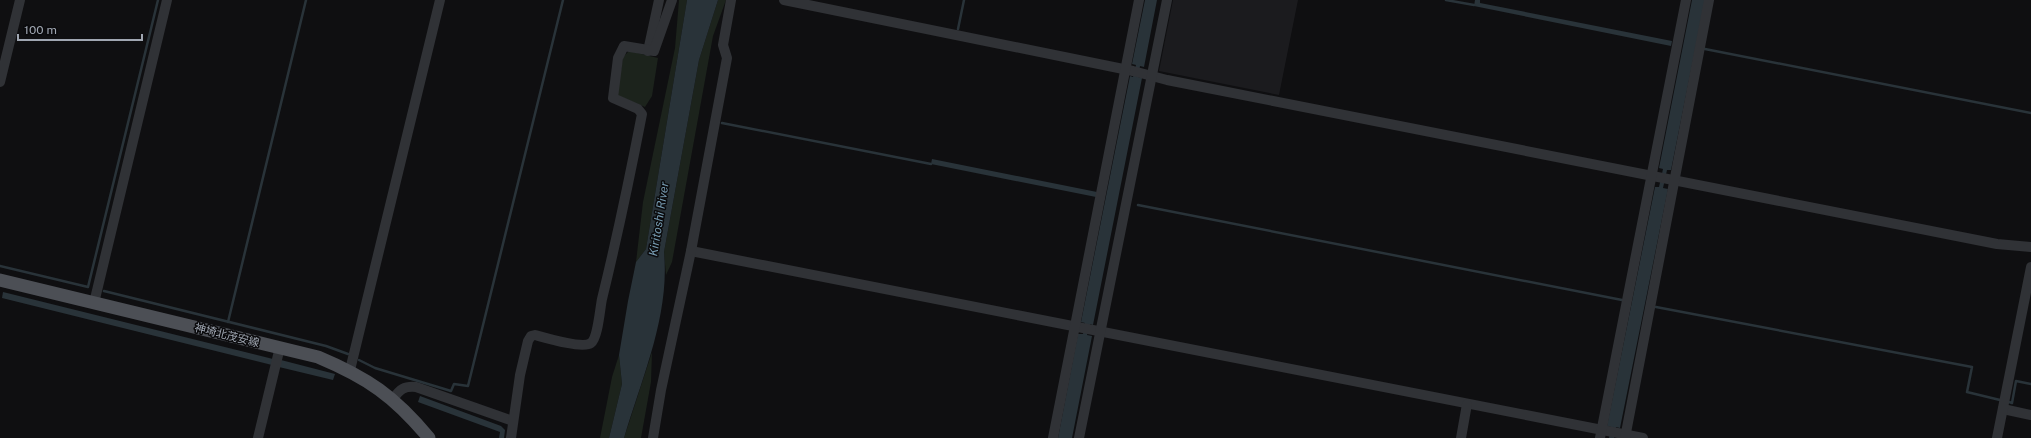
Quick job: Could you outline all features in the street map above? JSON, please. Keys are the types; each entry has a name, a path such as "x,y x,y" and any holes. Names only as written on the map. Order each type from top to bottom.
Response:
{"main road":[{"name":"神埼北茂安線","path":"0,281 94,302 277,357 318,357 350,370 393,398 411,416 429,438"}],"street":[{"path":"0,82 20,0"},
{"path":"94,302 167,0"},
{"path":"350,370 440,0"},
{"path":"648,51 659,0"},
{"path":"511,438 520,375 528,341 531,336 535,335 581,345 590,344 595,339 599,313 642,114 638,109 612,98 618,58 624,46 648,51 654,51 657,48 672,0"},
{"path":"653,438 661,390 692,251 727,58 723,45 731,0"},
{"path":"784,0 1152,76 1663,178 1997,244 2031,247"},
{"path":"1079,438 1087,328 1133,71 1139,0"},
{"path":"1053,438 1087,328 1152,76 1167,0"},
{"path":"1613,434 1663,178 1686,0"},
{"path":"1613,434 1663,178 1710,0"},
{"path":"692,251 1087,328 1613,434 1643,438"},
{"path":"1997,438 2031,266"},
{"path":"258,438 277,357"},
{"path":"393,398 399,390 407,386 416,387 513,422"},
{"path":"1461,438 1467,404"},
{"path":"2003,408 2031,415"}],"shaded area":[{"path":"679,0 687,0 646,249 636,262 643,202 675,48"},
{"path":"718,0 726,0 713,36 672,262 666,275 664,252 699,60"},
{"path":"1173,0 1298,0 1279,95 1159,71"},
{"path":"629,51 658,58 652,96 645,107 617,95 623,57"},
{"path":"652,352 651,382 641,438 624,438"},
{"path":"619,355 622,384 609,438 600,438 612,377"}],"water":[{"name":"Kiritoshi River","path":"687,0 718,0 699,60 664,252 665,276 659,323 624,438 609,438 622,384 619,355 628,301 636,262 646,249"},
{"path":"1145,0 1157,0 1144,67 1140,66 1138,77 1142,78 1093,325 1090,324 1087,335 1092,336 1072,438 1058,438 1078,334 1083,334 1085,323 1081,322 1130,76 1133,77 1136,65 1132,64"},
{"path":"1475,0 1480,0 1480,3 1672,41 1671,46 1474,6"},
{"path":"1692,0 1705,0 1671,170 1667,170 1663,188 1668,189 1620,428 1616,427 1614,438 1609,438 1611,427 1607,426 1655,187 1659,187 1663,169 1659,168"},
{"path":"932,159 1097,192 1096,197 931,164"},
{"path":"3,292 273,359 272,365 2,298"},
{"path":"281,360 335,374 333,380 279,367"},
{"path":"420,396 501,426 505,430 504,438 499,438 500,432 418,402"}],"waterway":[{"path":"0,266 88,287 158,0"},
{"path":"228,322 306,0"},
{"path":"359,360 375,368 451,391 454,384 468,386 563,0"},
{"path":"958,29 964,0"},
{"path":"1446,0 1474,5"},
{"path":"1705,49 2031,113"},
{"path":"722,123 931,164"},
{"path":"1138,205 1622,300"},
{"path":"104,291 326,346 348,354"},
{"path":"1656,307 1972,367 1967,392 2000,400"},
{"path":"2009,402 2012,403 2016,381 2031,384"}]}
